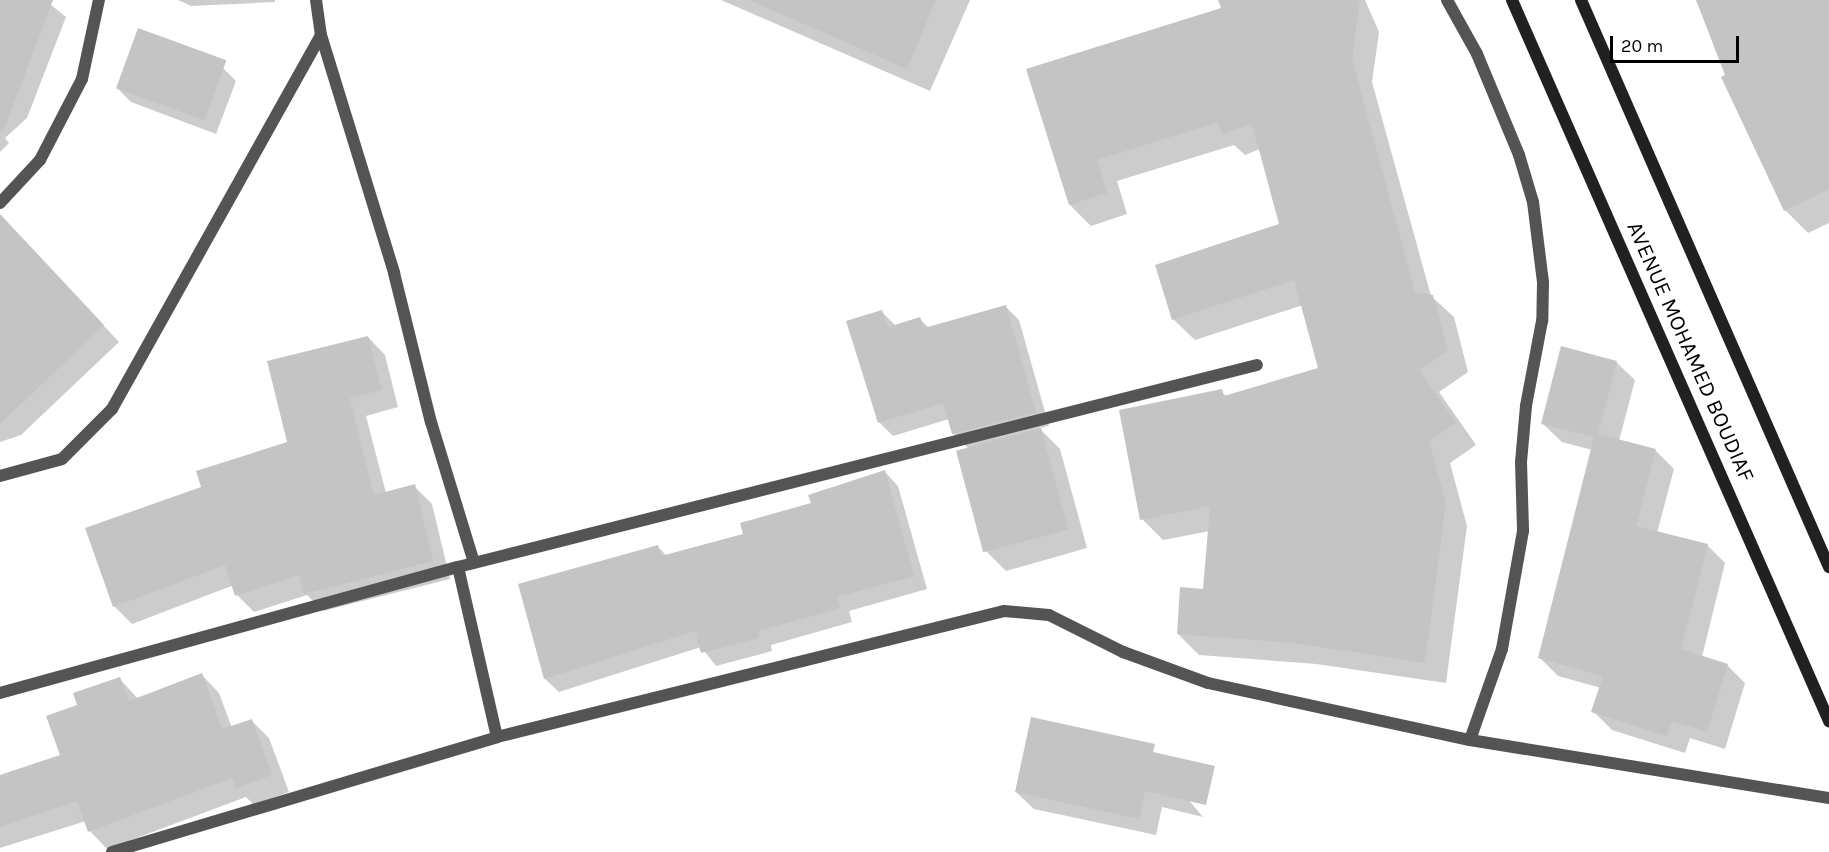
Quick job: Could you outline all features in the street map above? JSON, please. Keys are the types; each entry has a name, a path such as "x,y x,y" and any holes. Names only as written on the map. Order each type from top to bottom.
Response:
{"main road":[{"name":"AVENUE MOHAMED BOUDIAF","path":"1512,0 1829,721"},
{"name":"AVENUE MOHAMED BOUDIAF","path":"1581,0 1829,567"}],"street":[{"path":"0,203 40,160 82,79 99,0"},
{"path":"316,0 321,35 391,262 431,422 474,563"},
{"path":"1447,0 1477,54 1519,155 1533,202 1543,282 1542,321 1526,406 1521,462 1523,531 1502,649 1470,740"},
{"path":"0,476 62,459 112,409 321,35"},
{"path":"0,693 458,567 1257,365"},
{"path":"458,567 497,737"},
{"path":"112,852 497,737 1004,611 1049,615 1123,652 1208,683 1470,740 1829,798"}],"building":[{"path":"0,0 53,0 3,132 0,131"},
{"path":"749,0 936,0 907,69"},
{"path":"1218,0 1360,0 1352,59 1415,292 1433,295 1448,351 1419,370 1456,423 1429,441 1446,504 1425,663 1294,643 1177,634 1180,587 1203,589 1210,506 1140,520 1119,410 1222,389 1224,396 1318,368 1294,280 1172,320 1155,265 1279,224 1252,124 1222,134 1218,122 1097,160 1107,193 1069,205 1026,69 1221,8"},
{"path":"1696,0 1829,0 1829,189 1784,211 1721,77 1725,75"},
{"path":"138,28 226,60 204,120 116,88"},
{"path":"0,214 104,325 0,424"},
{"path":"1006,305 1036,412 952,434 943,403 878,423 846,321 882,310 888,327 920,317 924,328"},
{"path":"368,336 382,390 350,398 374,495 415,484 433,561 304,594 299,575 235,596 225,565 113,607 85,528 201,487 196,471 287,442 267,361"},
{"path":"1561,346 1617,361 1598,434 1656,449 1636,526 1708,544 1681,649 1728,664 1707,732 1672,721 1667,736 1591,712 1603,676 1538,658 1594,437 1541,424"},
{"path":"1041,428 1068,529 983,552 956,451"},
{"path":"885,470 914,576 837,597 840,608 758,631 759,638 701,653 695,631 544,679 518,584 658,545 661,556 743,534 740,523 811,503 808,495"},
{"path":"202,673 222,729 252,719 272,775 236,788 232,778 88,832 77,801 0,827 0,775 60,755 46,716 77,705 73,693 120,677 129,701"},
{"path":"1031,717 1155,744 1153,752 1215,766 1206,805 1145,791 1139,819 1015,792"}]}
